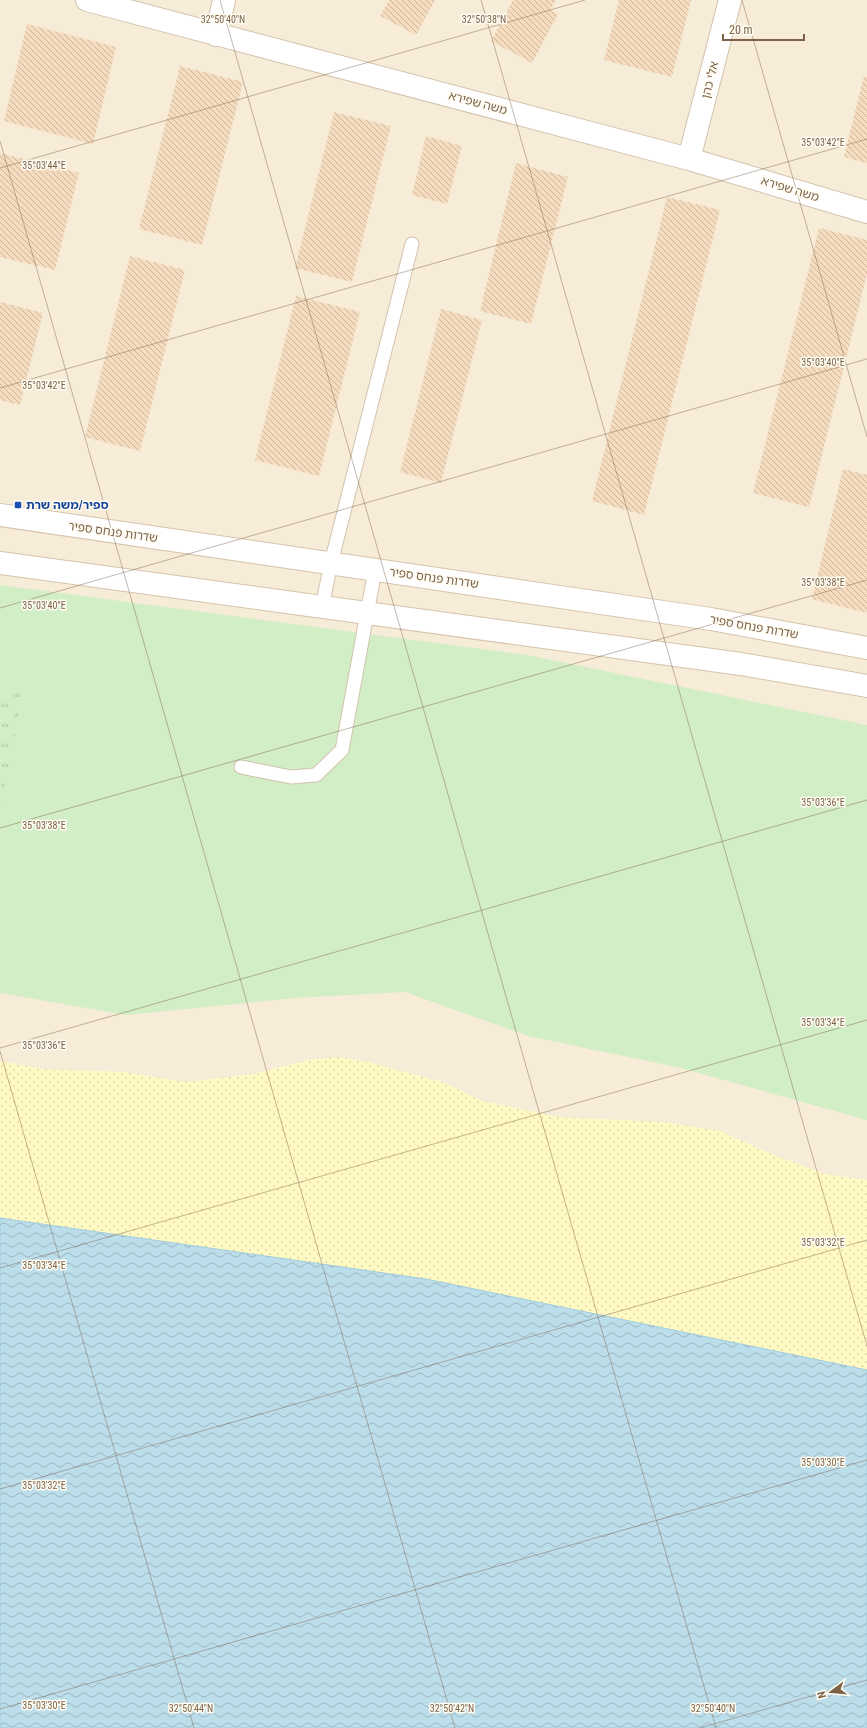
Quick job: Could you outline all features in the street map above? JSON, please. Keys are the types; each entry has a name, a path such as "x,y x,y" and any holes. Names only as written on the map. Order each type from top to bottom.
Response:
{"street":[{"name":"משה שפירא","path":"87,0 690,159 867,212"},
{"path":"216,35 224,0"},
{"name":"אלי כהן","path":"690,159 730,0"},
{"name":"שדרות פנחס ספיר","path":"0,515 711,619 867,648"},
{"path":"0,563 741,664 867,686"}],"lane":[{"path":"322,607 331,563 412,244"},
{"path":"241,767 291,777 316,775 342,750 375,570"}],"shaded area":[{"path":"0,0 867,0 867,1254 0,1074"}],"green space":[{"path":"0,585 527,655 867,725 867,1120 681,1068 528,1036 405,992 295,998 126,1015 0,993"},
{"path":"0,689 23,693 0,813"}],"sand":[{"path":"338,1057 368,1062 442,1082 483,1101 558,1117 664,1122 720,1131 776,1156 826,1174 867,1180 867,1371 0,1233 0,1061 43,1069 124,1072 185,1082 254,1074 309,1060"}],"water":[{"path":"0,1218 426,1279 867,1370 867,1728 0,1728"}],"building":[{"path":"389,0 435,0 416,35 380,16"},
{"path":"513,0 556,0 550,10 558,14 532,63 491,41"},
{"path":"619,0 691,0 672,77 604,60"},
{"path":"27,24 116,47 93,144 4,121"},
{"path":"180,66 243,82 202,245 139,229"},
{"path":"864,76 867,77 867,163 844,157"},
{"path":"334,112 391,126 352,282 295,268"},
{"path":"426,136 462,146 447,204 412,195"},
{"path":"0,153 79,173 55,270 0,257"},
{"path":"516,163 568,177 531,324 480,311"},
{"path":"667,197 720,210 644,515 592,501"},
{"path":"819,228 867,240 867,274 809,507 753,493"},
{"path":"130,256 185,270 140,451 85,437"},
{"path":"296,296 360,312 319,476 255,460"},
{"path":"0,302 43,313 20,405 0,400"},
{"path":"441,309 482,320 441,483 400,472"},
{"path":"843,469 867,475 867,613 812,599"}],"place":[{"name":"ספיר/משה שרת","path":"18,505"}]}
